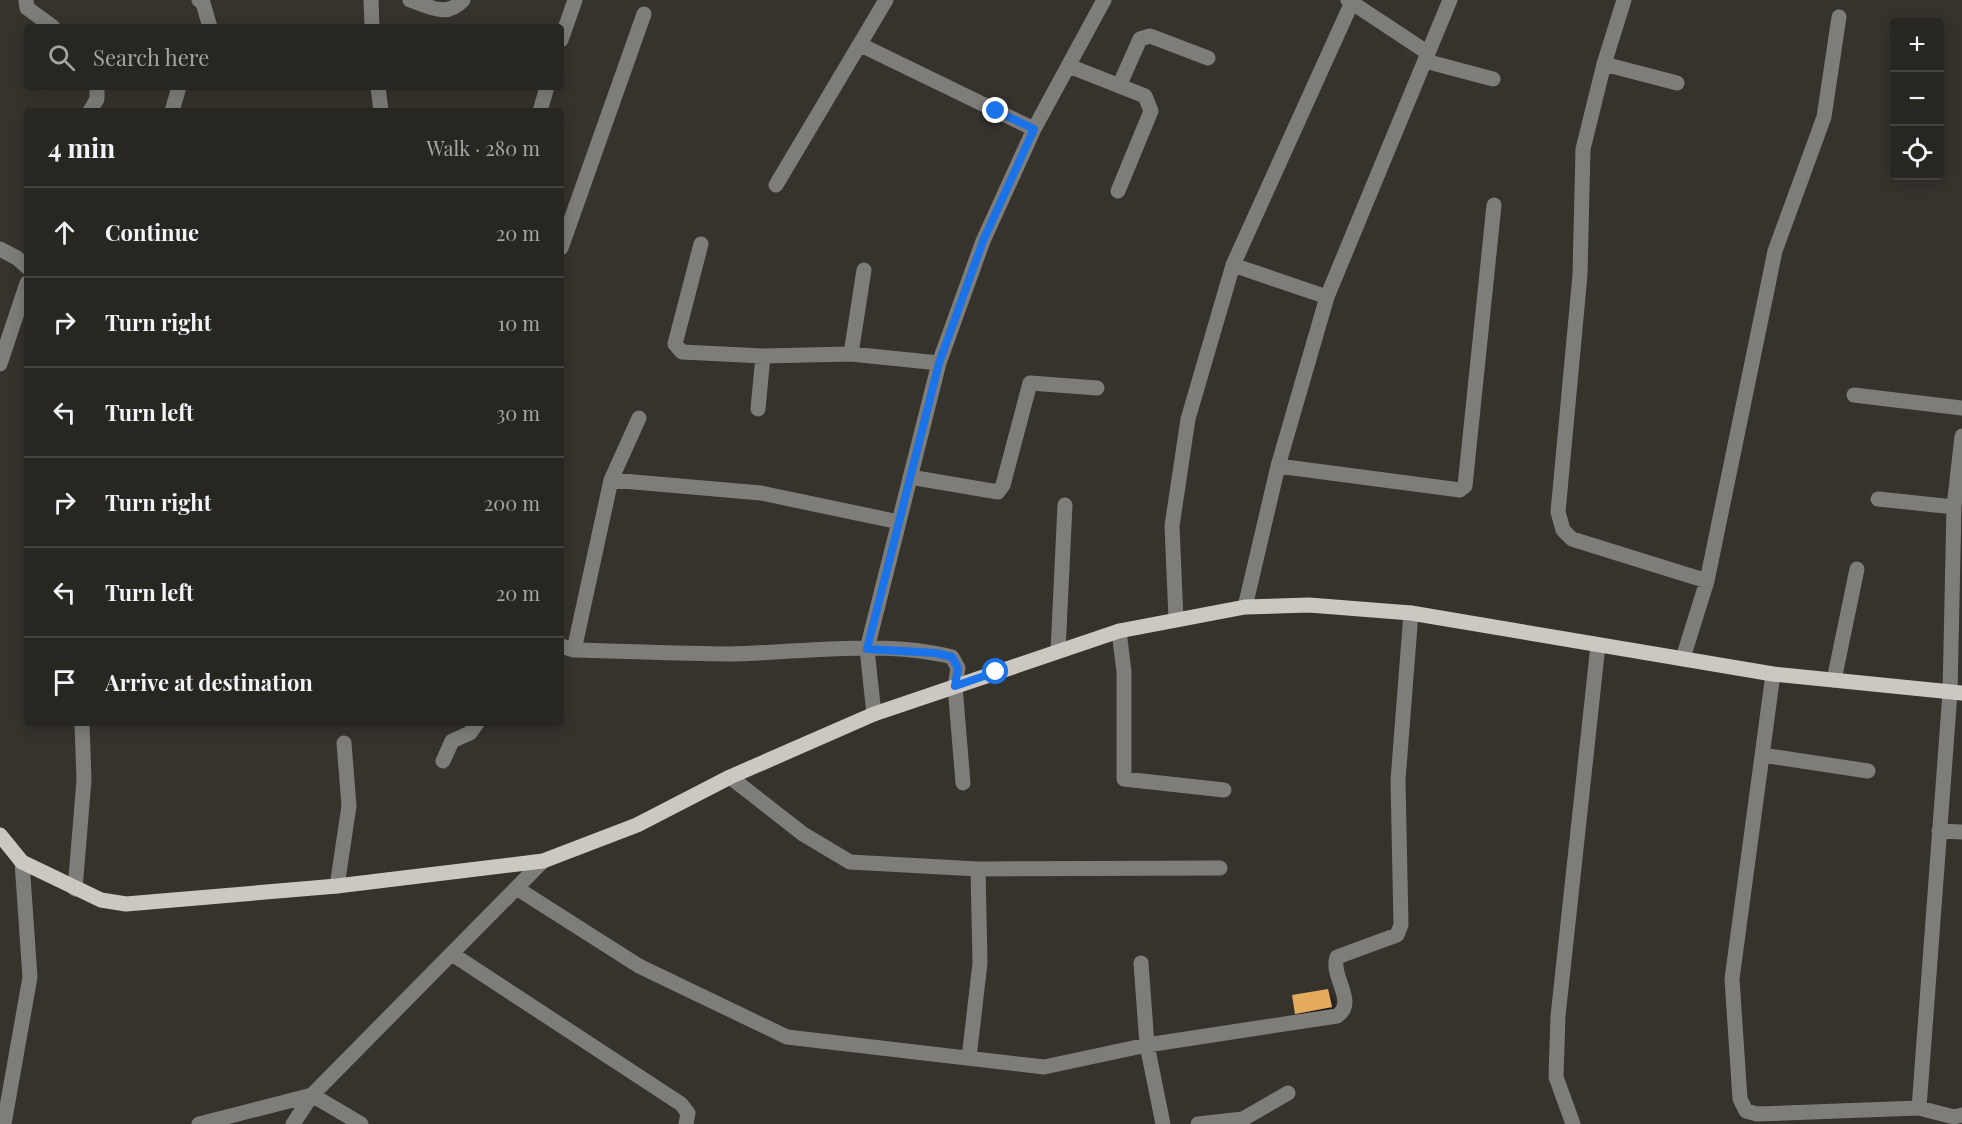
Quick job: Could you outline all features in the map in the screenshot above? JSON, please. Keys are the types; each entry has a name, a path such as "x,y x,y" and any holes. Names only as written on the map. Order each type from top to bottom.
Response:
{"main road":[{"path":"0,835 22,862 101,900 126,904 337,886 543,861 637,825 730,777 874,714 1119,631 1245,607 1309,605 1412,614 1773,674 1956,693"}],"street":[{"path":"26,0 27,8 49,24"},
{"path":"199,0 203,3 209,24"},
{"path":"369,0 372,24"},
{"path":"410,0 444,11 455,9 463,0"},
{"path":"564,31 575,0"},
{"path":"776,184 886,0"},
{"path":"874,714 867,649 939,363 983,241 1034,129 1104,0"},
{"path":"1245,607 1278,466 1328,297 1450,0"},
{"path":"1624,0 1604,64 1583,149 1580,275 1558,512 1563,530 1572,539 1707,581"},
{"path":"1176,619 1172,526 1188,419 1233,265 1351,1 1426,57 1493,79"},
{"path":"564,240 644,14"},
{"path":"1683,658 1707,581 1775,251 1824,117 1839,17"},
{"path":"1119,86 1140,39 1150,36 1208,58"},
{"path":"861,45 1034,129"},
{"path":"1604,64 1677,83"},
{"path":"1069,66 1145,96 1151,111 1118,191"},
{"path":"92,108 97,99 97,90"},
{"path":"173,108 178,90"},
{"path":"378,90 381,108"},
{"path":"541,108 546,90"},
{"path":"1278,466 1461,490 1465,486 1494,205"},
{"path":"701,244 675,344 682,352 763,356 851,354 939,363"},
{"path":"0,249 24,258"},
{"path":"1233,265 1328,297"},
{"path":"851,354 864,270"},
{"path":"0,364 24,292"},
{"path":"758,409 763,356"},
{"path":"910,477 998,492 1003,485 1030,383 1097,388"},
{"path":"1854,395 1962,408"},
{"path":"639,418 611,480 568,648 729,654 867,649 936,653 952,657 958,668 955,686 963,783"},
{"path":"1919,1108 1939,831 1956,693 1954,507 1962,436"},
{"path":"611,480 761,493 899,522"},
{"path":"1878,499 1954,507"},
{"path":"1058,651 1065,505"},
{"path":"1834,680 1857,569"},
{"path":"518,889 639,966 787,1037 1044,1067 1148,1045 1337,1017 1344,1012 1346,1005 1334,964 1337,957 1397,935 1401,925 1398,780 1412,614"},
{"path":"1119,631 1124,672 1124,778 1224,790"},
{"path":"1573,1124 1556,1077 1558,1016 1598,645"},
{"path":"1773,674 1732,979 1740,1100 1746,1111 1757,1114 1919,1108 1957,1119"},
{"path":"75,889 84,780 82,726"},
{"path":"443,761 452,741 470,733 475,726"},
{"path":"337,886 349,806 344,743"},
{"path":"1762,756 1868,771"},
{"path":"730,777 803,834 850,862 978,869 1220,868"},
{"path":"1939,831 1962,832"},
{"path":"294,1124 312,1095 518,889 543,861"},
{"path":"4,1124 30,977 22,862"},
{"path":"969,1058 980,963 978,869"},
{"path":"452,954 681,1104 688,1113 686,1124"},
{"path":"1141,963 1148,1045 1163,1124"},
{"path":"1198,1124 1243,1119 1287,1093"},
{"path":"199,1124 312,1095 361,1124"}],"building":[{"path":"1328,989 1332,1007 1295,1014 1292,995"}],"route":[{"path":"996,111 1034,129 983,241 939,363 867,649 936,653 952,657 958,668 955,686 996,672"}]}
